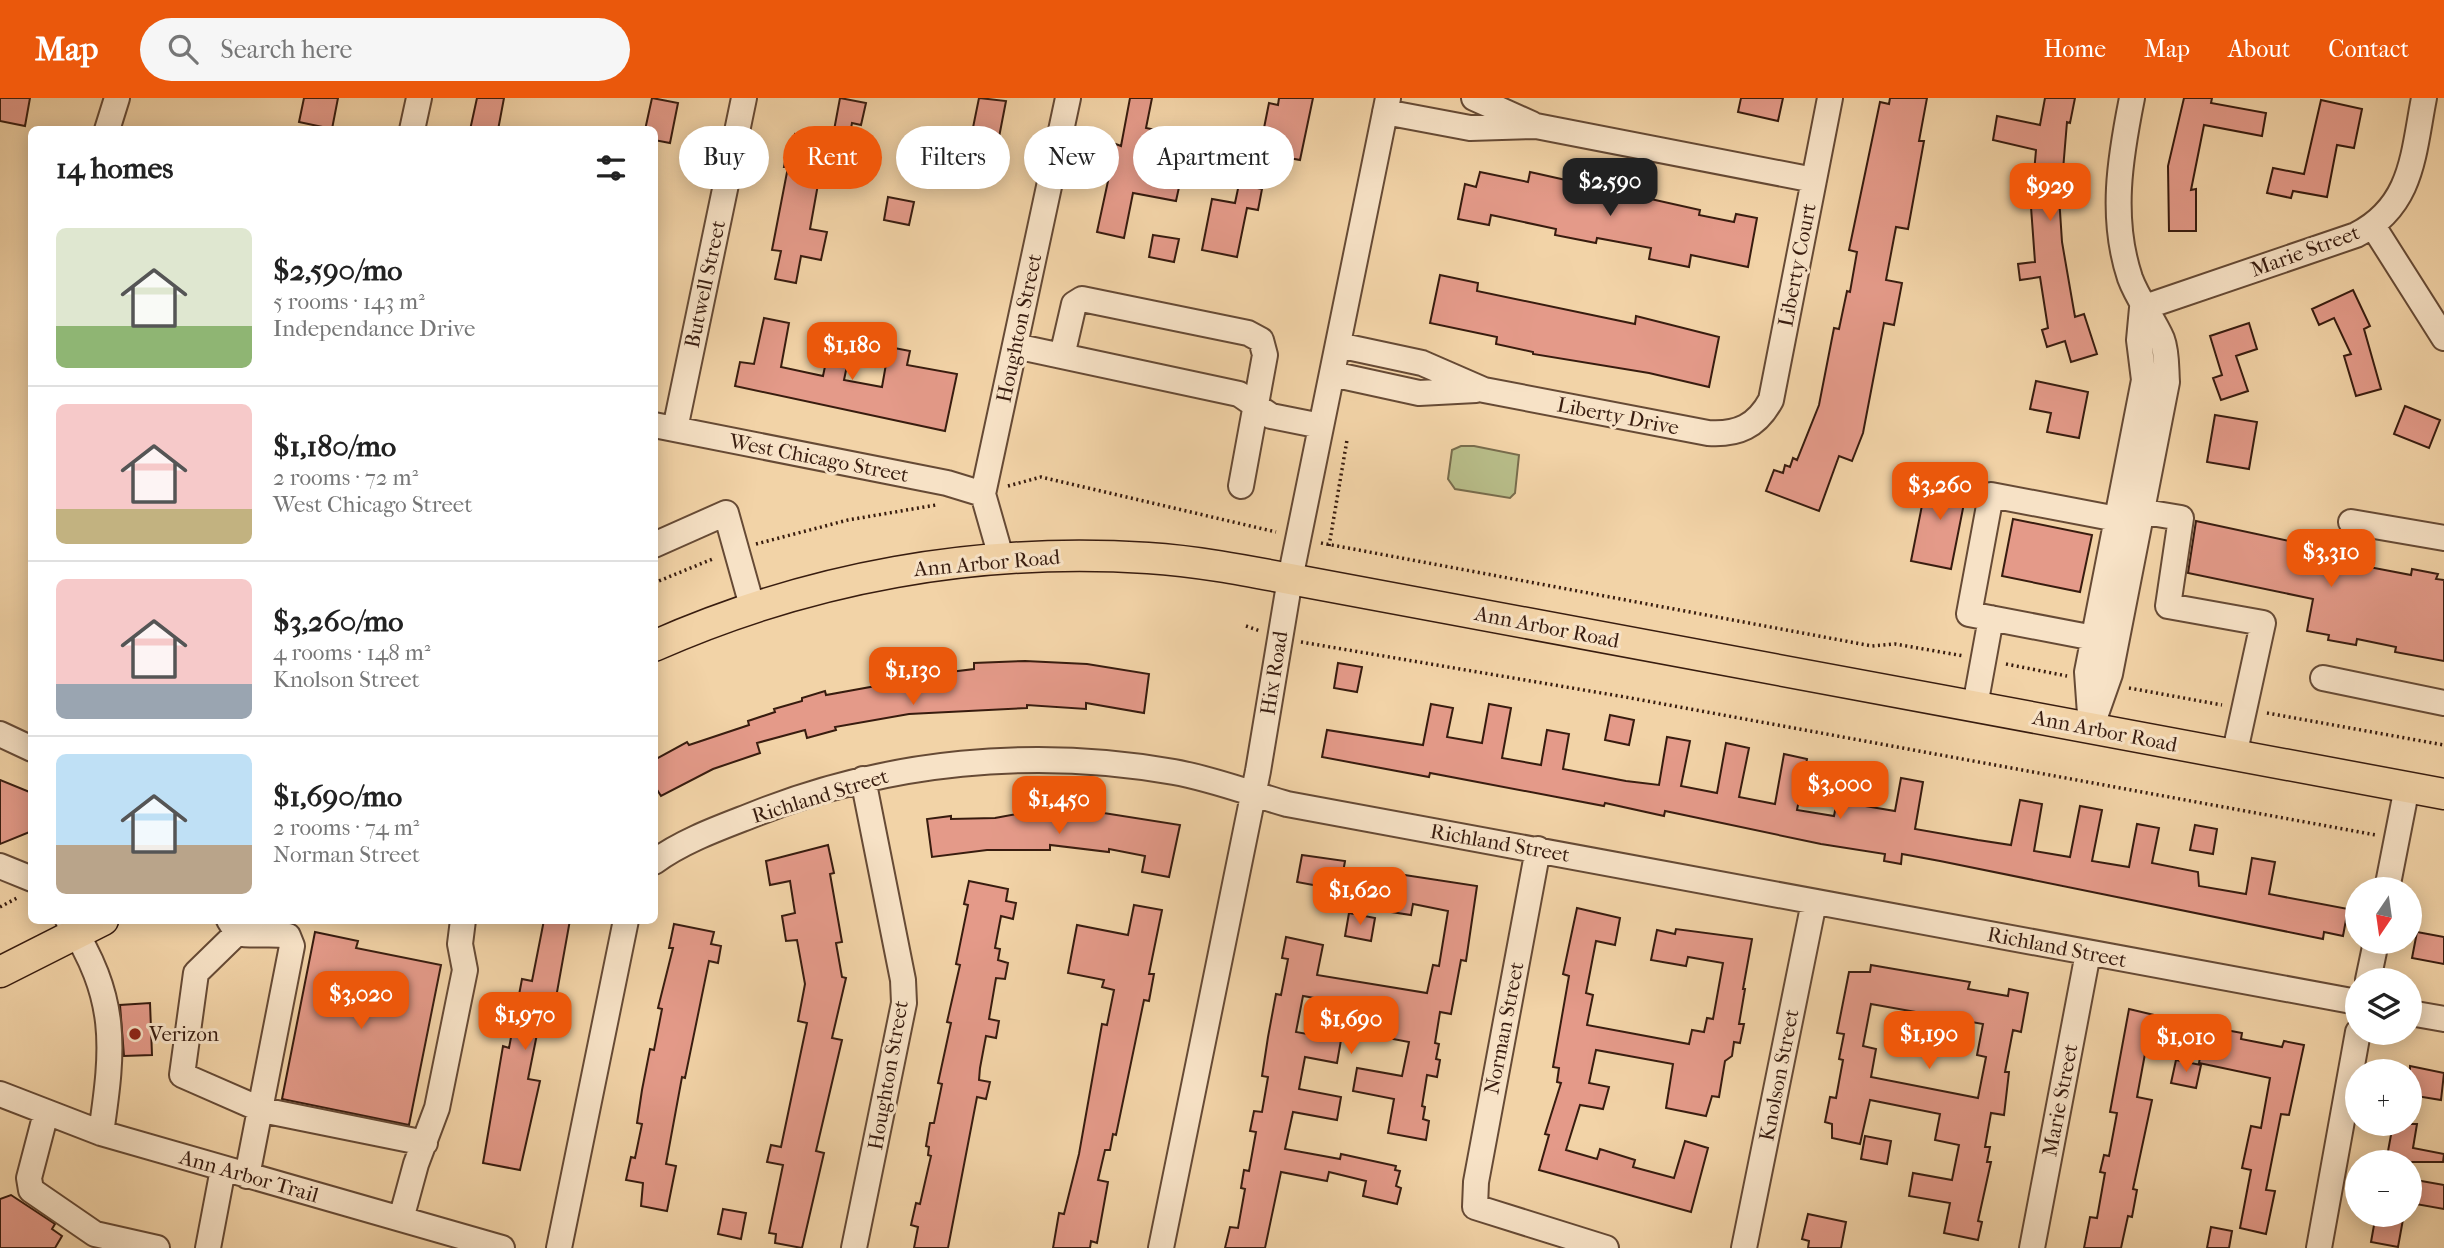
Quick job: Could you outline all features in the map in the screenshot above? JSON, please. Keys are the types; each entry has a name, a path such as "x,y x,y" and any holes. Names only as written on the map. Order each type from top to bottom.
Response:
{"main road":[{"name":"Ann Arbor Road","path":"658,644 752,606 814,589 925,566 1001,557 1084,555 1150,558 1212,564 2444,794"},
{"path":"0,972 72,927"}],"street":[{"path":"108,126 117,98"},
{"path":"413,126 419,98"},
{"name":"Butwell Street","path":"665,427 744,98"},
{"name":"Houghton Street","path":"1001,557 982,494 1068,98"},
{"path":"1474,98 1536,126"},
{"name":"Liberty Court","path":"1751,425 1763,414 1771,400 1830,98"},
{"path":"2091,728 2101,641 2126,513 2144,380 2140,340 2142,308 2129,276 2119,214 2120,157 2132,98"},
{"name":"Marie Street","path":"2142,308 2356,235 2373,226 2388,214 2403,188 2424,98"},
{"path":"1386,105 1470,128 1536,126 1814,180"},
{"name":"Hix Road","path":"1161,1248 1252,794 1290,579 1386,105"},
{"path":"2373,226 2444,338"},
{"path":"1062,356 1074,304 1082,299 1248,333 1261,340 1264,347 1256,406 1241,486"},
{"path":"1338,345 1422,363 1484,390"},
{"path":"1015,346 1239,394 1271,416 1321,426"},
{"path":"1332,374 1419,393 1484,390"},
{"name":"Liberty Drive","path":"1484,390 1708,433 1725,435 1751,425"},
{"name":"West Chicago Street","path":"665,427 982,494"},
{"path":"2101,641 1969,614 1991,495 2181,518 2168,606 2263,623 2234,755"},
{"path":"658,543 726,513 752,606"},
{"path":"2351,522 2444,538"},
{"path":"1975,706 1991,618"},
{"path":"2323,677 2444,703"},
{"path":"0,734 28,747"},
{"name":"Richland Street","path":"658,859 746,818 863,779 967,763 1068,761 1175,772 1220,782 1287,804 2345,1000"},
{"name":"Houghton Street","path":"854,1248 904,1003 903,980 863,779"},
{"path":"2389,877 2407,787"},
{"name":"Norman Street","path":"1538,849 1476,1182 1475,1208 1606,1248"},
{"path":"0,866 28,877"},
{"name":"Knolson Street","path":"1744,1248 1814,902"},
{"path":"291,924 272,933 252,936 233,927 195,973 182,1075 261,1110 425,1143"},
{"path":"401,1219 437,1108 465,970 460,944 462,924"},
{"path":"559,1248 625,924"},
{"path":"72,927 107,1002 110,1064 101,1133"},
{"path":"208,1248 261,1110 292,946 288,936 272,933"},
{"name":"Marie Street","path":"2032,1248 2088,953"},
{"path":"2422,1015 2444,1019"},
{"path":"2319,1248 2356,1045"},
{"name":"Ann Arbor Trail","path":"0,1094 101,1133 502,1248"},
{"path":"46,1113 29,1178 31,1190 95,1234 102,1242 156,1248"}],"path":[{"path":"1329,546 1347,440"},
{"path":"1007,486 1041,477 1299,536 1329,546 1551,588 1602,593 1872,646 1895,644 2444,745"},
{"path":"750,546 848,520 938,505"},
{"path":"658,581 726,553"},
{"path":"1246,626 1279,638 1626,697 2397,839"}],"green space":[{"path":"1461,446 1519,455 1515,493 1510,498 1455,489 1448,479 1452,450"}],"building":[{"path":"0,98 30,98 25,126 0,121"},
{"path":"304,98 338,98 333,126 299,122"},
{"path":"477,98 504,98 499,126 471,126"},
{"path":"652,98 678,103 670,143 658,141 658,126 646,126"},
{"path":"840,98 866,103 861,125 852,123 851,126 835,126"},
{"path":"979,98 1006,101 1001,126 973,126"},
{"path":"1130,98 1152,98 1146,126 1133,126 1133,189 1179,189 1176,201 1133,193 1124,238 1097,232 1106,189 1119,189 1119,145 1121,146"},
{"path":"1279,98 1313,98 1300,160 1294,159 1294,126 1264,126 1269,103 1278,105"},
{"path":"1741,98 1783,98 1778,121 1738,112"},
{"path":"1890,98 1927,98 1919,141 1924,141 1908,229 1896,227 1886,280 1902,283 1894,325 1884,323 1863,433 1852,461 1839,456 1819,511 1766,491 1774,470 1783,473 1785,465 1790,467 1793,458 1797,460 1819,405 1834,328 1839,329 1847,291 1850,292 1857,252 1849,250 1880,102 1889,104"},
{"path":"2045,98 2075,98 2070,123 2067,122 2062,182 2058,181 2062,242 2075,317 2084,314 2097,354 2071,362 2065,341 2047,347 2042,330 2048,328 2040,277 2020,280 2018,264 2035,262 2031,207 2036,150 1993,140 1997,116 2040,125"},
{"path":"2184,98 2212,98 2211,103 2266,113 2262,136 2204,125 2191,190 2196,189 2196,231 2169,231 2168,166"},
{"path":"2321,100 2362,109 2354,148 2337,145 2327,197 2293,191 2291,198 2267,193 2273,168 2304,174"},
{"path":"1480,172 1528,182 1530,172 1700,210 1699,215 1734,222 1736,214 1757,218 1748,267 1691,255 1689,267 1649,259 1651,248 1597,238 1596,243 1555,235 1556,229 1491,215 1489,225 1458,219 1465,184 1476,187"},
{"path":"784,189 817,189 810,229 827,232 821,260 801,256 796,283 775,279 781,251 772,250"},
{"path":"1238,189 1262,189 1258,210 1247,208 1237,257 1202,250 1212,199 1235,203"},
{"path":"888,197 914,202 909,225 884,220"},
{"path":"1153,235 1179,239 1174,262 1149,257"},
{"path":"1440,275 1478,283 1477,291 1635,324 1636,316 1719,337 1709,387 1649,373 1533,354 1496,344 1497,337 1430,323"},
{"path":"2353,290 2370,326 2364,329 2381,389 2356,396 2344,356 2351,354 2334,318 2319,325 2312,309"},
{"path":"764,318 789,323 781,367 823,376 832,333 853,337 844,380 882,387 889,347 910,351 907,365 957,374 945,431 735,386 740,362 754,364"},
{"path":"2249,323 2257,349 2236,356 2248,391 2221,400 2213,378 2222,375 2210,336"},
{"path":"2036,381 2088,392 2079,438 2047,432 2051,413 2030,409"},
{"path":"2405,406 2440,420 2429,448 2394,434"},
{"path":"2215,415 2257,422 2249,469 2207,462"},
{"path":"1928,475 1968,483 1951,569 1911,561"},
{"path":"2013,519 2092,535 2080,592 2002,576"},
{"path":"2196,521 2303,544 2301,554 2343,561 2344,557 2370,562 2369,567 2411,575 2412,569 2438,574 2436,579 2444,580 2444,661 2395,652 2396,647 2357,639 2356,645 2328,640 2329,635 2307,631 2313,599 2188,573"},
{"path":"1025,661 1087,664 1149,674 1144,713 1086,703 1086,709 1027,705 1027,708 909,714 835,727 836,730 807,738 805,730 757,743 760,753 713,769 661,796 658,791 658,758 687,742 689,745 749,725 748,721 775,712 774,709 825,691 826,695 909,680 908,677 974,669 974,663"},
{"path":"1338,663 1362,667 1357,692 1334,688"},
{"path":"1431,704 1453,708 1447,737 1482,743 1489,704 1511,708 1502,758 1541,765 1547,730 1569,734 1563,769 1659,785 1667,737 1690,741 1681,786 1717,793 1726,743 1749,748 1739,797 1775,804 1784,754 1807,759 1797,810 1834,816 1844,765 1866,769 1859,805 1895,811 1901,778 1923,782 1915,829 2011,845 2020,800 2042,804 2034,851 2070,857 2080,806 2102,810 2092,861 2129,867 2137,824 2159,828 2152,863 2198,872 2199,886 2246,894 2252,858 2275,862 2269,894 2345,908 2343,936 2324,932 2323,939 1902,854 1901,864 1884,861 1885,854 1821,844 1665,811 1664,816 1605,803 1604,806 1430,773 1429,777 1322,757 1327,730 1423,745"},
{"path":"1610,715 1634,720 1629,745 1605,740"},
{"path":"0,780 28,791 28,833 0,844"},
{"path":"1091,811 1180,825 1169,877 1142,872 1145,856 1109,849 1109,852 1050,845 1050,850 987,850 932,857 927,819 951,816 951,819 995,818 1027,812 1091,814"},
{"path":"2195,825 2217,829 2213,854 2190,850"},
{"path":"828,845 834,873 830,874 842,942 836,943 842,977 846,978 832,1038 842,1040 816,1151 824,1153 802,1248 775,1243 776,1234 769,1233 783,1165 767,1162 771,1145 781,1147 807,1023 798,1021 805,984 797,940 786,941 782,916 795,913 790,881 770,885 766,861"},
{"path":"1302,855 1345,861 1340,890 1297,882"},
{"path":"1398,874 1477,886 1466,961 1461,960 1451,1014 1440,1012 1435,1043 1439,1044 1436,1059 1440,1060 1437,1077 1427,1075 1422,1106 1425,1107 1423,1119 1429,1121 1426,1140 1388,1133 1394,1099 1353,1091 1357,1068 1402,1076 1409,1042 1372,1035 1377,1009 1303,996 1296,1032 1341,1040 1337,1063 1305,1057 1299,1089 1341,1097 1337,1120 1293,1112 1285,1149 1340,1159 1341,1154 1396,1166 1395,1170 1400,1171 1396,1186 1401,1188 1397,1204 1363,1196 1366,1181 1329,1172 1327,1181 1281,1172 1265,1248 1225,1248 1230,1227 1238,1228 1245,1189 1241,1188 1244,1170 1249,1171 1256,1132 1250,1131 1254,1111 1262,1112 1268,1077 1262,1076 1268,1037 1276,994 1281,995 1288,959 1282,958 1286,937 1323,945 1317,975 1427,993 1433,965 1439,966 1448,911 1413,904 1411,915 1371,909 1377,880 1397,881"},
{"path":"969,881 1008,889 1006,901 1016,903 1013,919 1001,916 995,948 1000,949 998,960 1008,963 1005,979 996,978 989,1019 999,1021 996,1038 986,1036 979,1080 990,1082 986,1099 977,1097 948,1248 914,1248 918,1227 911,1225 916,1203 920,1204 931,1156 928,1155 929,1147 926,1146 942,1084 938,1083 951,1023 947,1022 960,965 956,964 968,905 964,904"},
{"path":"1134,905 1162,910 1149,974 1154,974 1149,1001 1144,1000 1116,1135 1113,1134 1110,1150 1105,1150 1098,1180 1108,1182 1097,1243 1091,1241 1090,1248 1053,1248 1059,1213 1064,1214 1079,1154 1102,1024 1107,1025 1114,990 1102,987 1104,980 1068,973 1077,925 1128,935"},
{"path":"1577,908 1620,918 1615,945 1596,941 1586,993 1593,995 1587,1025 1689,1044 1692,1030 1704,1032 1707,1018 1713,1019 1723,963 1688,957 1686,966 1651,960 1657,930 1675,934 1676,929 1752,939 1743,989 1739,1024 1744,1024 1740,1043 1734,1042 1732,1056 1725,1061 1719,1097 1712,1096 1706,1116 1666,1108 1673,1064 1596,1050 1589,1083 1609,1087 1603,1109 1580,1105 1566,1150 1597,1159 1600,1149 1635,1160 1633,1167 1674,1178 1685,1141 1708,1148 1691,1212 1539,1170 1549,1135 1545,1134 1561,1083 1557,1082 1559,1068 1553,1067 1569,976 1563,974"},
{"path":"1349,913 1375,918 1371,941 1345,936"},
{"path":"543,924 569,924 550,1031 538,1029 528,1079 540,1081 520,1170 483,1163 503,1046 509,1048 522,979 532,981"},
{"path":"674,924 714,932 711,944 721,946 718,963 709,961 685,1078 682,1077 666,1164 676,1166 667,1211 641,1206 643,1183 626,1180 631,1157 635,1158 642,1124 637,1123 642,1090 662,1009 658,1008 673,948 669,948"},
{"path":"315,932 358,941 356,948 441,965 409,1125 282,1099"},
{"path":"2422,933 2444,937 2444,964 2412,958 2413,954 2422,954"},
{"path":"1871,965 1970,982 1968,989 2008,996 2009,989 2028,993 2021,1032 2013,1030 2005,1072 2009,1072 2004,1115 1991,1113 1985,1147 1990,1147 1987,1162 1991,1162 1978,1221 1982,1222 1978,1240 1944,1233 1950,1203 1909,1196 1913,1173 1952,1180 1959,1145 1935,1140 1940,1114 1870,1100 1860,1144 1832,1138 1832,1124 1825,1122 1830,1097 1836,1098 1843,1060 1839,1059 1844,1034 1837,1033 1849,972 1870,972","holes":["1871,1004 1983,1024 1977,1055 1986,1057 1978,1098 1871,1077 1876,1049 1863,1046"]},
{"path":"150,1003 152,1055 124,1056 120,1005"},
{"path":"2129,1009 2171,1019 2166,1046 2147,1043 2137,1097 2152,1100 2133,1189 2137,1190 2132,1217 2128,1216 2121,1248 2084,1248 2090,1217 2097,1218 2105,1173 2100,1172 2104,1155 2109,1156 2117,1113 2110,1112"},
{"path":"2226,1030 2242,1033 2241,1039 2282,1047 2284,1041 2304,1045 2289,1115 2281,1114 2266,1190 2275,1191 2266,1234 2240,1228 2251,1170 2242,1168 2251,1126 2261,1128 2270,1078 2199,1063 2204,1036 2208,1033 2224,1036"},
{"path":"2176,1060 2201,1065 2196,1088 2171,1083"},
{"path":"2422,1068 2444,1073 2441,1100 2422,1097"},
{"path":"1865,1136 1891,1141 1887,1164 1861,1159"},
{"path":"2391,1136 2415,1136 2413,1148 2444,1154 2443,1162 2422,1162 2422,1150 2388,1150"},
{"path":"2422,1181 2444,1185 2444,1209 2422,1205"},
{"path":"11,1195 55,1224 52,1229 62,1236 55,1248 0,1248 0,1199"},
{"path":"723,1209 746,1213 741,1239 718,1234"},
{"path":"1808,1214 1846,1222 1841,1248 1808,1248 1809,1241 1802,1239"},
{"path":"2211,1227 2232,1231 2229,1248 2207,1248"},
{"path":"2374,1227 2402,1227 2398,1247 2371,1242"}],"place":[{"name":"Verizon","path":"135,1034"}]}
